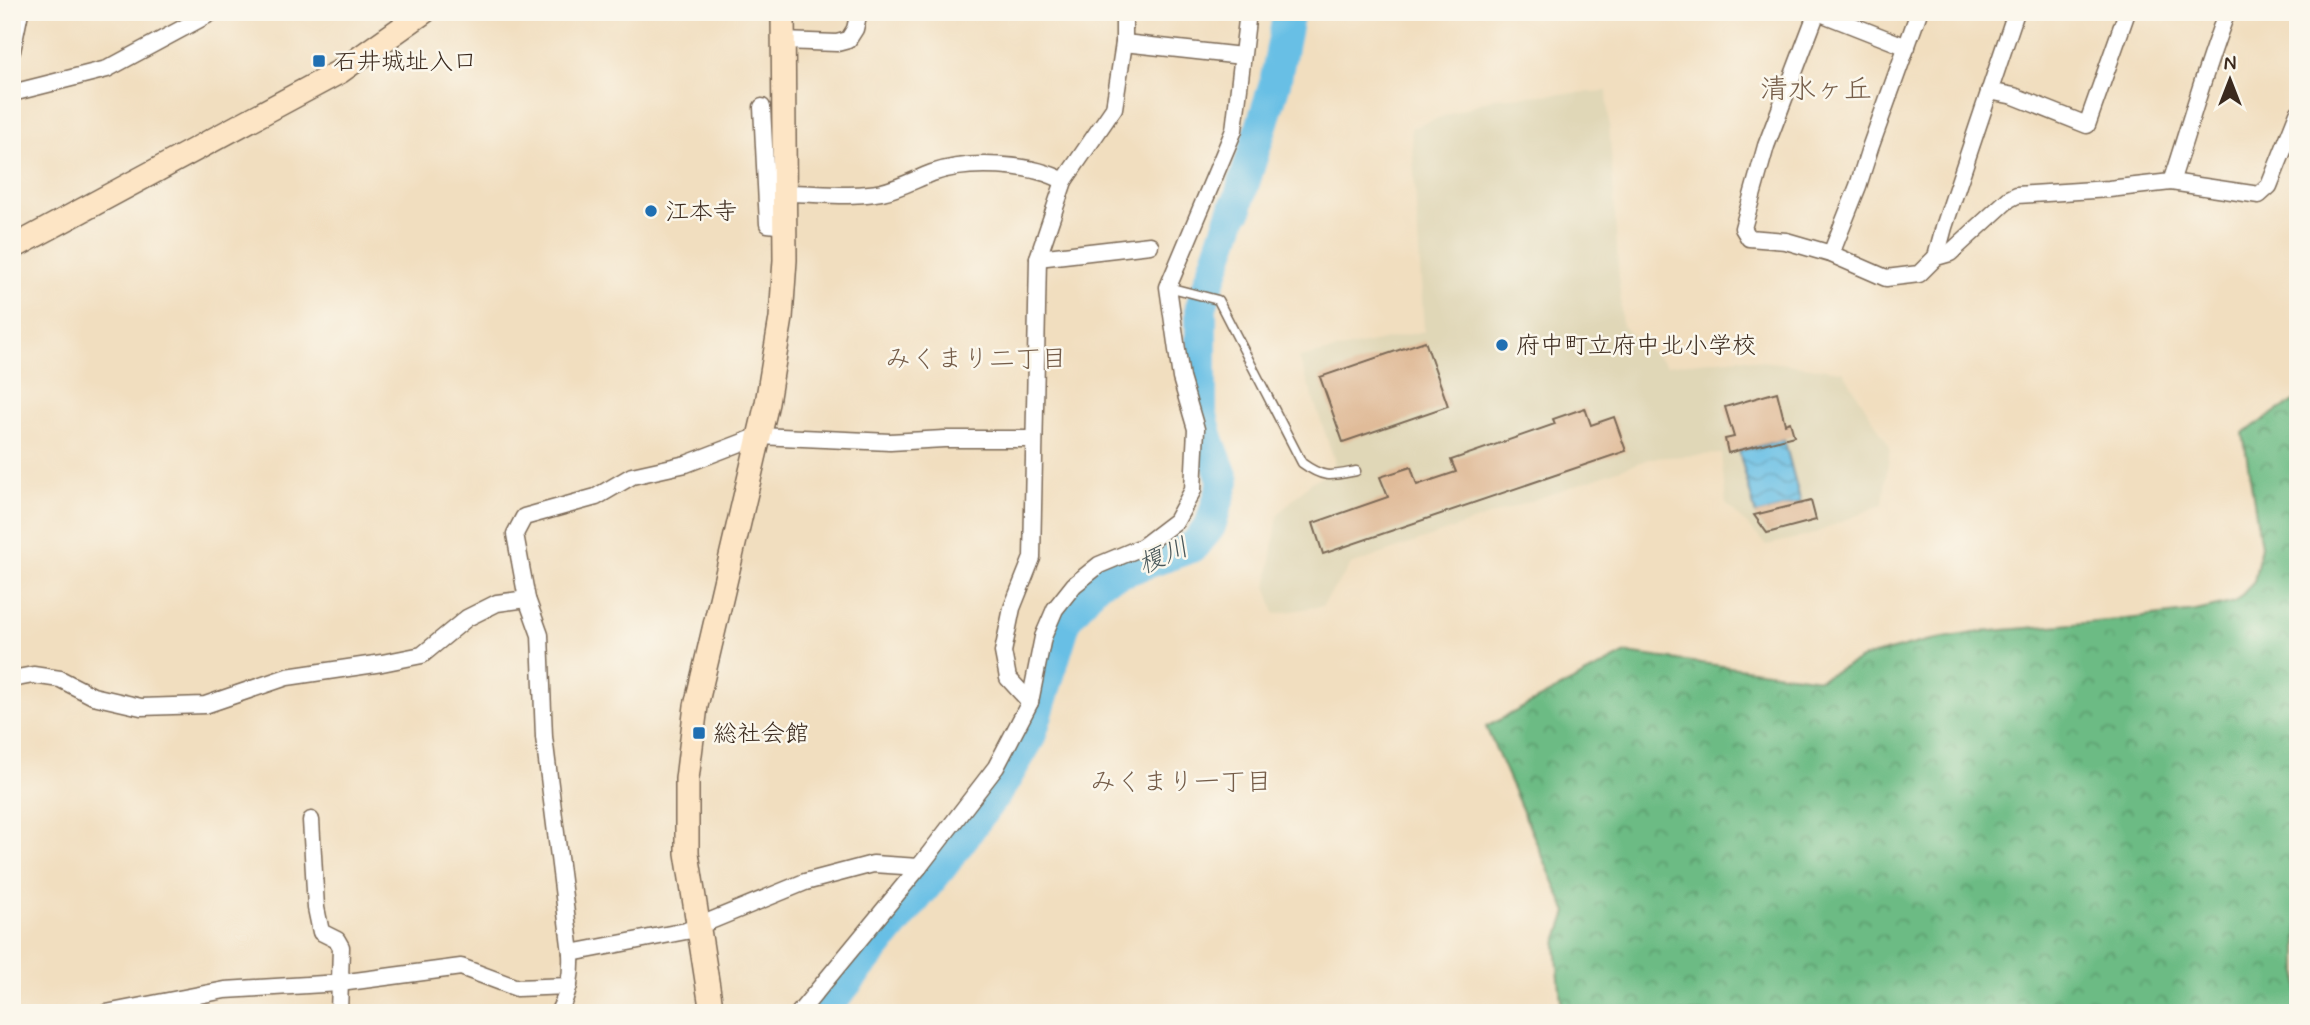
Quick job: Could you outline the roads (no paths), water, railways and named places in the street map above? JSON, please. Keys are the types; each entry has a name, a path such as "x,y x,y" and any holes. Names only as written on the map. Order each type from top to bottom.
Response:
{"street":[{"path":"12,51 20,12"},
{"path":"12,93 107,69 213,12"},
{"path":"12,248 341,71 424,12"},
{"path":"712,1013 691,889 687,841 687,779 696,706 760,436 781,317 786,260 783,12"},
{"path":"783,41 837,43 848,40 855,29 859,12"},
{"path":"1030,702 1008,678 1003,652 1012,608 1032,558 1038,258 1064,181 1114,108 1124,43 1124,12"},
{"path":"799,1013 919,867 996,767 1030,702 1043,637 1055,609 1074,585 1099,565 1142,547 1176,522 1193,490 1196,429 1181,378 1168,287 1234,130 1248,12"},
{"path":"1907,47 1817,12 1766,146 1743,228 1749,238 1786,242 1831,254 1886,278 1919,274 1936,257 1950,253 2009,199 2017,195 2171,182 2259,195 2269,186 2298,113"},
{"path":"1831,254 1858,186 1919,12"},
{"path":"1936,257 2016,12"},
{"path":"1989,91 2014,96 2087,125 2127,12"},
{"path":"2171,182 2190,125 2193,107 2206,77 2227,12"},
{"path":"1124,43 1242,56"},
{"path":"762,107 766,218 768,224 785,226"},
{"path":"785,192 882,192 958,166 1035,171 1064,181"},
{"path":"1038,258 1150,245"},
{"path":"558,1013 569,986 571,953 544,737 540,635 527,599 515,534 524,517 596,497 632,476 686,464 760,436 890,442 1034,439"},
{"path":"12,679 33,675 60,679 93,696 141,707 205,705 287,677 422,655 467,618 497,603 527,599"},
{"path":"311,820 316,908 321,932 337,940 341,947 339,1013"},
{"path":"571,953 686,931 805,882 832,874 873,864 919,867"},
{"path":"106,1013 225,990 340,983 461,967 517,988 569,986"}],"lane":[{"path":"1168,287 1218,300 1302,463 1315,473 1329,477 1356,471"}],"water":[{"path":"1784,439 1801,503 1756,515 1739,451"}],"waterway":[{"name":"榎川","path":"822,1013 942,866 1003,783 1030,737 1066,619 1099,580 1194,546 1210,526 1224,481 1201,412 1201,307 1233,212 1237,209 1235,206 1275,83 1289,12"}],"place":[{"name":"石井城址入口","path":"319,61"},
{"name":"江本寺","path":"651,211"},
{"name":"府中町立府中北小学校","path":"1502,345"},
{"name":"総社会館","path":"699,733"}],"district":[{"name":"清水ヶ丘","path":"1816,88"},
{"name":"みくまり二丁目","path":"976,358"},
{"name":"みくまり一丁目","path":"1181,781"}]}
